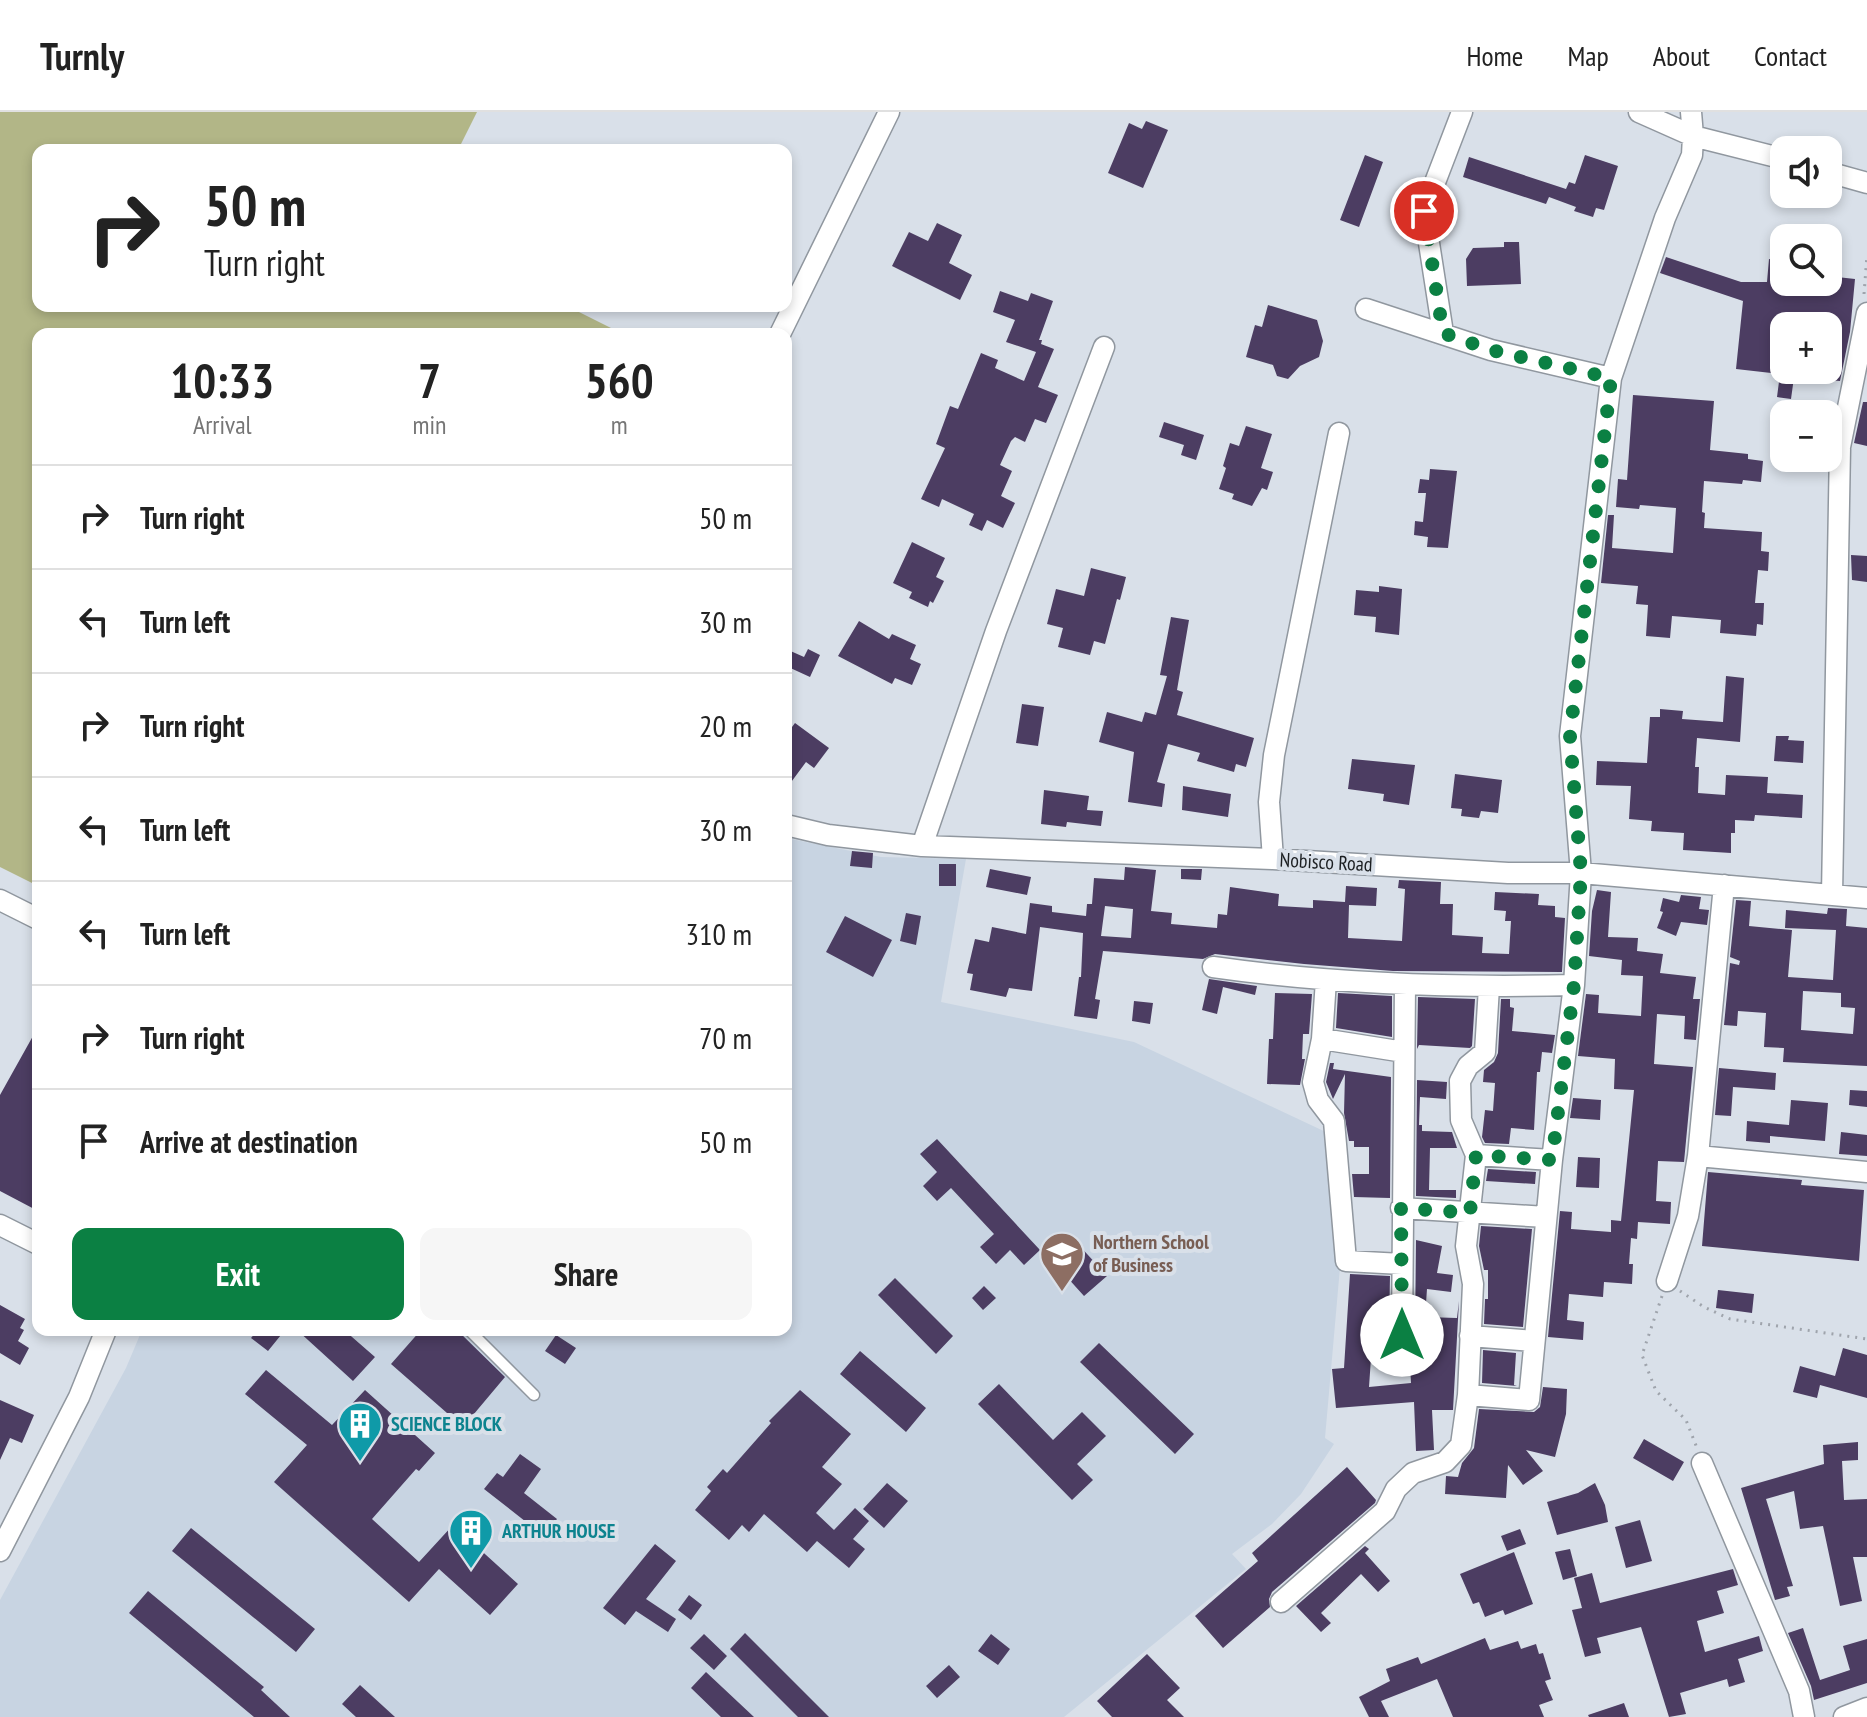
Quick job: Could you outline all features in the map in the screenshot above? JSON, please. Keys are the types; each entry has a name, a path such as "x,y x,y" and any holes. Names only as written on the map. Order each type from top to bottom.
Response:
{"street":[{"path":"792,310 889,112"},
{"path":"1443,333 1424,211 1462,112"},
{"path":"1639,112 1693,136 1770,155"},
{"path":"1468,1395 1529,1400 1552,1160 1574,985 1581,873 1570,736 1611,378 1665,218 1692,155 1691,112"},
{"path":"1842,176 1867,183"},
{"path":"1366,309 1491,350 1611,378"},
{"path":"1832,895 1840,447 1866,316"},
{"path":"922,846 996,631 1104,347"},
{"path":"1273,859 1269,802 1274,755 1339,433"},
{"name":"Nobisco Road","path":"792,826 828,835 922,846 1273,859 1508,873 1581,873 1867,898"},
{"path":"1667,1281 1688,1216 1698,1156 1724,885"},
{"path":"0,900 32,916"},
{"path":"1213,967 1405,985 1574,985"},
{"path":"1326,980 1322,1039 1313,1082 1318,1100 1334,1121 1346,1261 1402,1264"},
{"path":"1402,1335 1405,985"},
{"path":"1281,1602 1385,1511 1396,1489 1413,1473 1445,1462 1461,1445 1468,1395 1473,1284 1466,1246 1476,1155 1461,1120 1460,1081 1468,1066 1485,1052 1489,987"},
{"path":"1322,1039 1404,1052"},
{"path":"1476,1155 1552,1160"},
{"path":"1698,1156 1867,1172"},
{"path":"1401,1208 1546,1217"},
{"path":"0,1225 32,1241"},
{"path":"0,1551 79,1397 104,1336"},
{"path":"1470,1336 1534,1341"},
{"path":"1702,1463 1799,1691 1804,1717"},
{"path":"1844,1717 1867,1708"}],"lane":[{"path":"475,1336 534,1395"}],"path":[{"path":"1866,316 1867,255"},
{"path":"1702,1463 1686,1420 1656,1391 1642,1355 1667,1281 1704,1307 1730,1319 1867,1339"}],"shaded area":[{"name":"Northern School of Business","path":"792,839 881,857 966,859 941,1002 1134,1042 1330,1134 1341,1256 1325,1438 1334,1444 1301,1494 1272,1524 1232,1554 1246,1569 1064,1717 0,1717 0,1600 126,1368 139,1336 792,1336"}],"green space":[{"path":"0,112 477,112 461,144 32,144 32,312 579,312 611,328 32,328 32,883 0,867"}],"building":[{"path":"1146,121 1168,130 1143,188 1108,173 1129,123 1142,129"},
{"path":"1365,155 1383,162 1359,227 1340,220"},
{"path":"1585,155 1618,166 1604,210 1596,208 1593,217 1574,211 1576,207 1549,197 1546,204 1463,177 1469,157 1566,189 1569,182 1575,184"},
{"path":"937,223 962,235 949,263 972,275 960,300 892,266 909,232 928,241"},
{"path":"1504,242 1519,242 1521,284 1467,286 1466,259 1473,248 1504,247"},
{"path":"1666,257 1741,282 1767,282 1770,259 1770,296 1842,296 1842,278 1855,279 1850,332 1842,371 1842,312 1770,312 1770,373 1736,369 1743,301 1660,273"},
{"path":"1000,291 1028,301 1031,293 1053,301 1039,340 1042,340 1041,344 1054,349 1038,387 1058,395 1046,423 1035,419 1025,442 1015,437 1011,441 1000,465 1012,471 1001,496 1015,503 1003,528 987,520 982,531 969,525 974,514 942,499 939,507 921,499 945,448 936,444 950,406 958,409 981,353 998,360 995,368 1024,381 1036,352 1006,342 1015,320 993,312"},
{"path":"1268,305 1317,320 1323,341 1319,357 1300,366 1288,379 1277,376 1273,365 1246,357 1255,325 1262,327"},
{"path":"1779,384 1793,384 1791,399 1777,397"},
{"path":"1633,395 1714,401 1710,450 1748,454 1748,459 1763,461 1761,482 1704,481 1702,512 1705,513 1704,528 1762,532 1761,551 1769,552 1768,571 1758,570 1755,603 1764,603 1763,625 1757,624 1756,636 1720,633 1721,620 1672,616 1670,638 1646,636 1648,605 1636,604 1638,586 1601,583 1608,515 1614,515 1612,548 1673,553 1676,508 1616,507 1618,479 1627,480"},
{"path":"1863,402 1867,402 1867,446 1854,443"},
{"path":"1164,422 1204,435 1196,460 1181,455 1184,445 1159,437"},
{"path":"1246,426 1272,434 1261,468 1273,472 1267,490 1262,488 1252,506 1232,499 1234,494 1219,489 1230,443 1239,446"},
{"path":"1430,469 1457,471 1448,548 1427,547 1428,537 1414,535 1415,521 1423,522 1426,493 1418,493 1420,479 1429,480"},
{"path":"912,542 945,558 936,577 944,581 928,607 909,598 912,592 893,583"},
{"path":"1851,555 1867,556 1867,582 1852,580"},
{"path":"1091,568 1126,577 1105,644 1094,641 1090,655 1058,647 1063,628 1047,624 1056,589 1084,596"},
{"path":"1379,586 1402,589 1399,635 1375,632 1376,617 1354,615 1356,590 1379,592"},
{"path":"1171,617 1189,620 1177,690 1183,692 1177,715 1254,738 1246,767 1236,764 1234,772 1197,761 1200,753 1168,744 1157,782 1165,784 1162,807 1128,802 1134,752 1099,742 1107,712 1142,722 1145,712 1156,715 1167,676 1160,675"},
{"path":"859,621 889,639 892,634 916,645 910,659 921,664 912,685 895,678 892,684 838,656"},
{"path":"808,649 820,655 810,677 792,669 792,652 804,657"},
{"path":"1726,676 1744,678 1740,742 1697,738 1695,767 1699,767 1698,793 1725,795 1726,775 1768,777 1767,793 1803,795 1802,818 1755,815 1754,821 1735,820 1735,833 1731,833 1731,853 1683,850 1684,833 1651,831 1652,821 1629,819 1631,786 1596,785 1597,761 1647,763 1650,717 1660,717 1660,709 1683,711 1682,719 1723,722"},
{"path":"1022,704 1044,707 1038,746 1016,743"},
{"path":"795,723 829,748 814,768 806,762 792,781 792,727"},
{"path":"1776,736 1804,741 1803,763 1774,761"},
{"path":"1352,759 1415,765 1409,805 1383,801 1384,794 1348,789"},
{"path":"1455,774 1502,780 1498,813 1481,811 1479,818 1461,816 1462,809 1451,808"},
{"path":"1183,786 1231,794 1228,817 1182,810"},
{"path":"1044,790 1089,796 1087,810 1103,811 1101,826 1067,822 1066,827 1041,824"},
{"path":"852,851 873,853 872,868 850,866"},
{"path":"939,864 956,864 956,886 939,886"},
{"path":"1125,867 1156,870 1151,911 1172,913 1171,924 1217,928 1218,914 1227,915 1230,887 1279,894 1278,906 1313,908 1313,900 1345,902 1346,886 1377,888 1376,906 1349,905 1348,938 1402,941 1405,889 1398,888 1399,880 1441,882 1440,904 1453,904 1452,935 1483,937 1482,953 1509,954 1511,921 1505,921 1506,911 1494,910 1495,892 1539,894 1538,905 1555,906 1555,917 1565,918 1562,972 1393,971 1215,954 1203,959 1103,951 1095,999 1100,1000 1097,1019 1074,1016 1081,977 1083,933 1040,927 1032,991 1009,988 1006,997 970,990 973,974 967,973 975,939 989,942 992,927 1026,934 1030,903 1052,906 1052,912 1086,916 1087,904 1092,904 1094,878 1124,880","holes":["1105,906 1133,909 1131,938 1101,936"]},
{"path":"990,869 1031,877 1027,895 986,887"},
{"path":"1181,869 1202,869 1201,880 1181,879"},
{"path":"1597,890 1611,892 1608,937 1638,938 1637,951 1663,954 1660,973 1696,977 1693,999 1700,999 1696,1040 1684,1039 1685,1016 1657,1014 1654,1064 1693,1067 1684,1162 1658,1161 1656,1201 1671,1202 1670,1224 1638,1222 1637,1239 1631,1238 1629,1264 1633,1264 1632,1284 1604,1282 1603,1297 1569,1294 1567,1320 1584,1322 1583,1340 1548,1337 1560,1211 1572,1212 1571,1229 1611,1232 1611,1220 1621,1221 1634,1090 1614,1089 1615,1059 1578,1056 1586,994 1599,995 1598,1013 1641,1016 1643,976 1621,975 1622,960 1589,956 1592,911"},
{"path":"1681,895 1701,897 1699,909 1709,910 1707,925 1681,922 1676,936 1657,928 1663,912 1660,911 1663,898 1679,902"},
{"path":"1736,900 1751,901 1749,926 1792,930 1788,977 1833,980 1836,930 1785,928 1786,910 1827,914 1828,908 1847,909 1846,926 1867,928 1867,1066 1783,1062 1784,1048 1764,1047 1766,1013 1738,1011 1737,1026 1724,1025 1730,963 1739,965 1740,961 1730,957","holes":["1803,991 1841,993 1841,1007 1855,1008 1853,1034 1801,1030"]},
{"path":"906,913 921,916 916,945 900,941"},
{"path":"845,916 892,940 873,977 826,952"},
{"path":"1209,979 1257,986 1255,995 1223,987 1217,1014 1202,1010"},
{"path":"1275,993 1312,994 1309,1034 1303,1034 1302,1059 1305,1059 1300,1085 1267,1084"},
{"path":"1338,993 1392,996 1392,1037 1336,1028"},
{"path":"1418,997 1475,999 1472,1046 1419,1045 1417,1049"},
{"path":"1501,999 1510,999 1510,1007 1514,1008 1512,1031 1555,1035 1552,1053 1542,1052 1540,1072 1537,1072 1534,1130 1511,1128 1509,1144 1485,1143 1482,1137 1485,1110 1493,1111 1495,1083 1483,1082 1484,1070 1494,1062 1498,1053"},
{"path":"1134,1001 1153,1003 1150,1024 1132,1021"},
{"path":"32,1038 32,1208 0,1191 0,1095"},
{"path":"1330,1063 1334,1063 1333,1069 1391,1077 1390,1198 1354,1197 1352,1174 1369,1174 1369,1147 1354,1147 1354,1141 1349,1141 1344,1113 1345,1074 1333,1099 1326,1082"},
{"path":"1719,1068 1776,1073 1775,1090 1733,1087 1731,1116 1715,1115"},
{"path":"1417,1080 1447,1082 1446,1099 1420,1097 1419,1125 1422,1125 1422,1131 1452,1132 1457,1148 1430,1148 1429,1190 1456,1190 1456,1198 1416,1196"},
{"path":"1850,1090 1867,1091 1867,1107 1849,1105"},
{"path":"1573,1098 1601,1100 1600,1120 1570,1118"},
{"path":"1791,1100 1828,1103 1825,1141 1770,1136 1770,1143 1746,1141 1747,1121 1789,1125"},
{"path":"1841,1132 1867,1135 1867,1156 1839,1154"},
{"path":"937,1139 1040,1250 1024,1265 1010,1250 996,1264 980,1247 994,1234 951,1188 937,1201 923,1186 937,1172 920,1154"},
{"path":"1578,1157 1600,1158 1599,1188 1576,1187"},
{"path":"1488,1169 1536,1172 1535,1184 1486,1181"},
{"path":"1708,1172 1802,1180 1801,1185 1864,1190 1859,1261 1702,1246"},
{"path":"1481,1226 1532,1229 1523,1327 1484,1324 1488,1270 1484,1270 1479,1246"},
{"path":"1416,1240 1442,1246 1437,1273 1453,1275 1451,1292 1427,1289 1425,1317 1457,1318 1459,1301 1453,1410 1432,1410 1434,1450 1416,1451 1414,1402 1336,1408 1332,1369 1344,1368 1350,1274 1390,1276 1389,1328 1383,1327 1380,1359 1371,1358 1369,1387 1411,1383 1409,1346 1415,1335"},
{"path":"1078,1244 1107,1276 1084,1296 1056,1265"},
{"path":"895,1278 953,1336 936,1354 878,1295"},
{"path":"984,1286 996,1298 983,1310 972,1298"},
{"path":"1718,1290 1754,1294 1752,1313 1716,1308"},
{"path":"0,1305 25,1319 18,1341 29,1348 20,1365 0,1353"},
{"path":"253,1336 280,1336 268,1351 251,1338"},
{"path":"304,1336 351,1336 375,1357 353,1381"},
{"path":"416,1336 463,1336 505,1377 463,1427 391,1364"},
{"path":"555,1336 576,1348 565,1364 545,1351"},
{"path":"1099,1343 1194,1434 1175,1454 1080,1362"},
{"path":"1843,1348 1867,1355 1867,1398 1820,1385 1817,1398 1793,1392 1800,1366 1835,1376"},
{"path":"1483,1350 1516,1353 1514,1385 1517,1386 1482,1383"},
{"path":"860,1351 926,1408 906,1432 840,1374"},
{"path":"266,1370 332,1425 365,1390 435,1453 419,1471 416,1469 372,1519 419,1562 453,1525 518,1584 490,1615 439,1569 409,1602 274,1482 307,1445 245,1394"},
{"path":"999,1384 1053,1440 1082,1412 1106,1436 1077,1464 1093,1480 1072,1500 978,1404"},
{"path":"1543,1387 1567,1389 1566,1414 1555,1457 1526,1450 1543,1471 1523,1485 1508,1465 1506,1498 1445,1494 1446,1476 1458,1477 1462,1463 1474,1448 1479,1409 1534,1412 1540,1407"},
{"path":"800,1390 851,1434 822,1467 842,1484 816,1513 834,1530 855,1508 869,1521 853,1539 865,1549 849,1568 817,1541 807,1552 764,1514 749,1532 742,1525 729,1540 695,1510 711,1491 707,1487 723,1469 727,1473 771,1423 769,1421"},
{"path":"0,1400 34,1415 22,1443 10,1438 0,1460"},
{"path":"1644,1439 1684,1462 1673,1481 1633,1458"},
{"path":"1858,1442 1858,1460 1842,1461 1844,1500 1867,1499 1867,1557 1853,1557 1862,1601 1840,1606 1823,1526 1800,1529 1794,1491 1766,1499 1793,1586 1787,1587 1790,1596 1775,1600 1741,1488 1824,1464 1823,1445"},
{"path":"520,1454 541,1469 524,1493 557,1519 544,1536 484,1489 497,1473 503,1477"},
{"path":"1347,1467 1376,1500 1375,1503 1272,1592 1270,1607 1223,1648 1195,1616 1258,1561 1252,1553"},
{"path":"887,1483 908,1501 884,1528 863,1509"},
{"path":"1595,1483 1605,1505 1608,1522 1557,1535 1547,1502 1578,1493"},
{"path":"1640,1520 1652,1561 1626,1568 1615,1527"},
{"path":"191,1528 315,1629 296,1652 172,1551"},
{"path":"1520,1529 1526,1544 1507,1551 1501,1536"},
{"path":"655,1544 676,1561 646,1599 676,1619 668,1632 636,1611 625,1625 603,1608"},
{"path":"1365,1546 1369,1549 1365,1553 1390,1581 1378,1592 1361,1574 1321,1613 1331,1623 1321,1632 1296,1606"},
{"path":"1570,1549 1577,1576 1563,1580 1555,1552"},
{"path":"1514,1552 1533,1604 1505,1615 1503,1610 1485,1617 1479,1602 1473,1604 1460,1574"},
{"path":"1733,1569 1738,1585 1717,1591 1724,1613 1697,1621 1705,1652 1759,1636 1763,1651 1738,1659 1745,1682 1729,1687 1727,1679 1680,1693 1686,1714 1669,1717 1641,1627 1597,1638 1601,1653 1585,1657 1572,1610 1582,1608 1574,1578 1592,1573 1600,1603"},
{"path":"148,1591 264,1687 261,1690 290,1717 254,1717 129,1613"},
{"path":"689,1595 702,1605 691,1620 678,1610"},
{"path":"1803,1628 1820,1680 1850,1670 1843,1646 1867,1639 1867,1683 1814,1700 1788,1633"},
{"path":"745,1633 829,1717 798,1717 730,1649"},
{"path":"704,1634 727,1656 714,1670 690,1648"},
{"path":"991,1634 1010,1649 998,1665 978,1651"},
{"path":"1485,1638 1490,1650 1518,1641 1521,1649 1536,1644 1539,1654 1543,1653 1551,1679 1545,1681 1553,1700 1539,1705 1544,1717 1453,1717 1437,1679 1381,1701 1389,1717 1369,1717 1359,1697 1390,1681 1386,1669 1418,1657 1421,1664"},
{"path":"1147,1654 1180,1688 1167,1700 1184,1717 1112,1717 1097,1701"},
{"path":"949,1665 960,1677 937,1698 926,1686"},
{"path":"706,1672 754,1717 721,1717 691,1688"},
{"path":"360,1685 395,1717 356,1717 342,1704"},
{"path":"1624,1703 1629,1717 1588,1715"}],"place":[{"name":"Northern School of Business","path":"1062,1293"},
{"name":"SCIENCE BLOCK","path":"360,1463"},
{"name":"ARTHUR HOUSE","path":"471,1570"}],"route":[{"path":"1402,1335 1401,1208 1470,1213 1476,1155 1552,1160 1574,985 1581,873 1570,736 1611,378 1491,350 1443,333 1424,211"}]}
